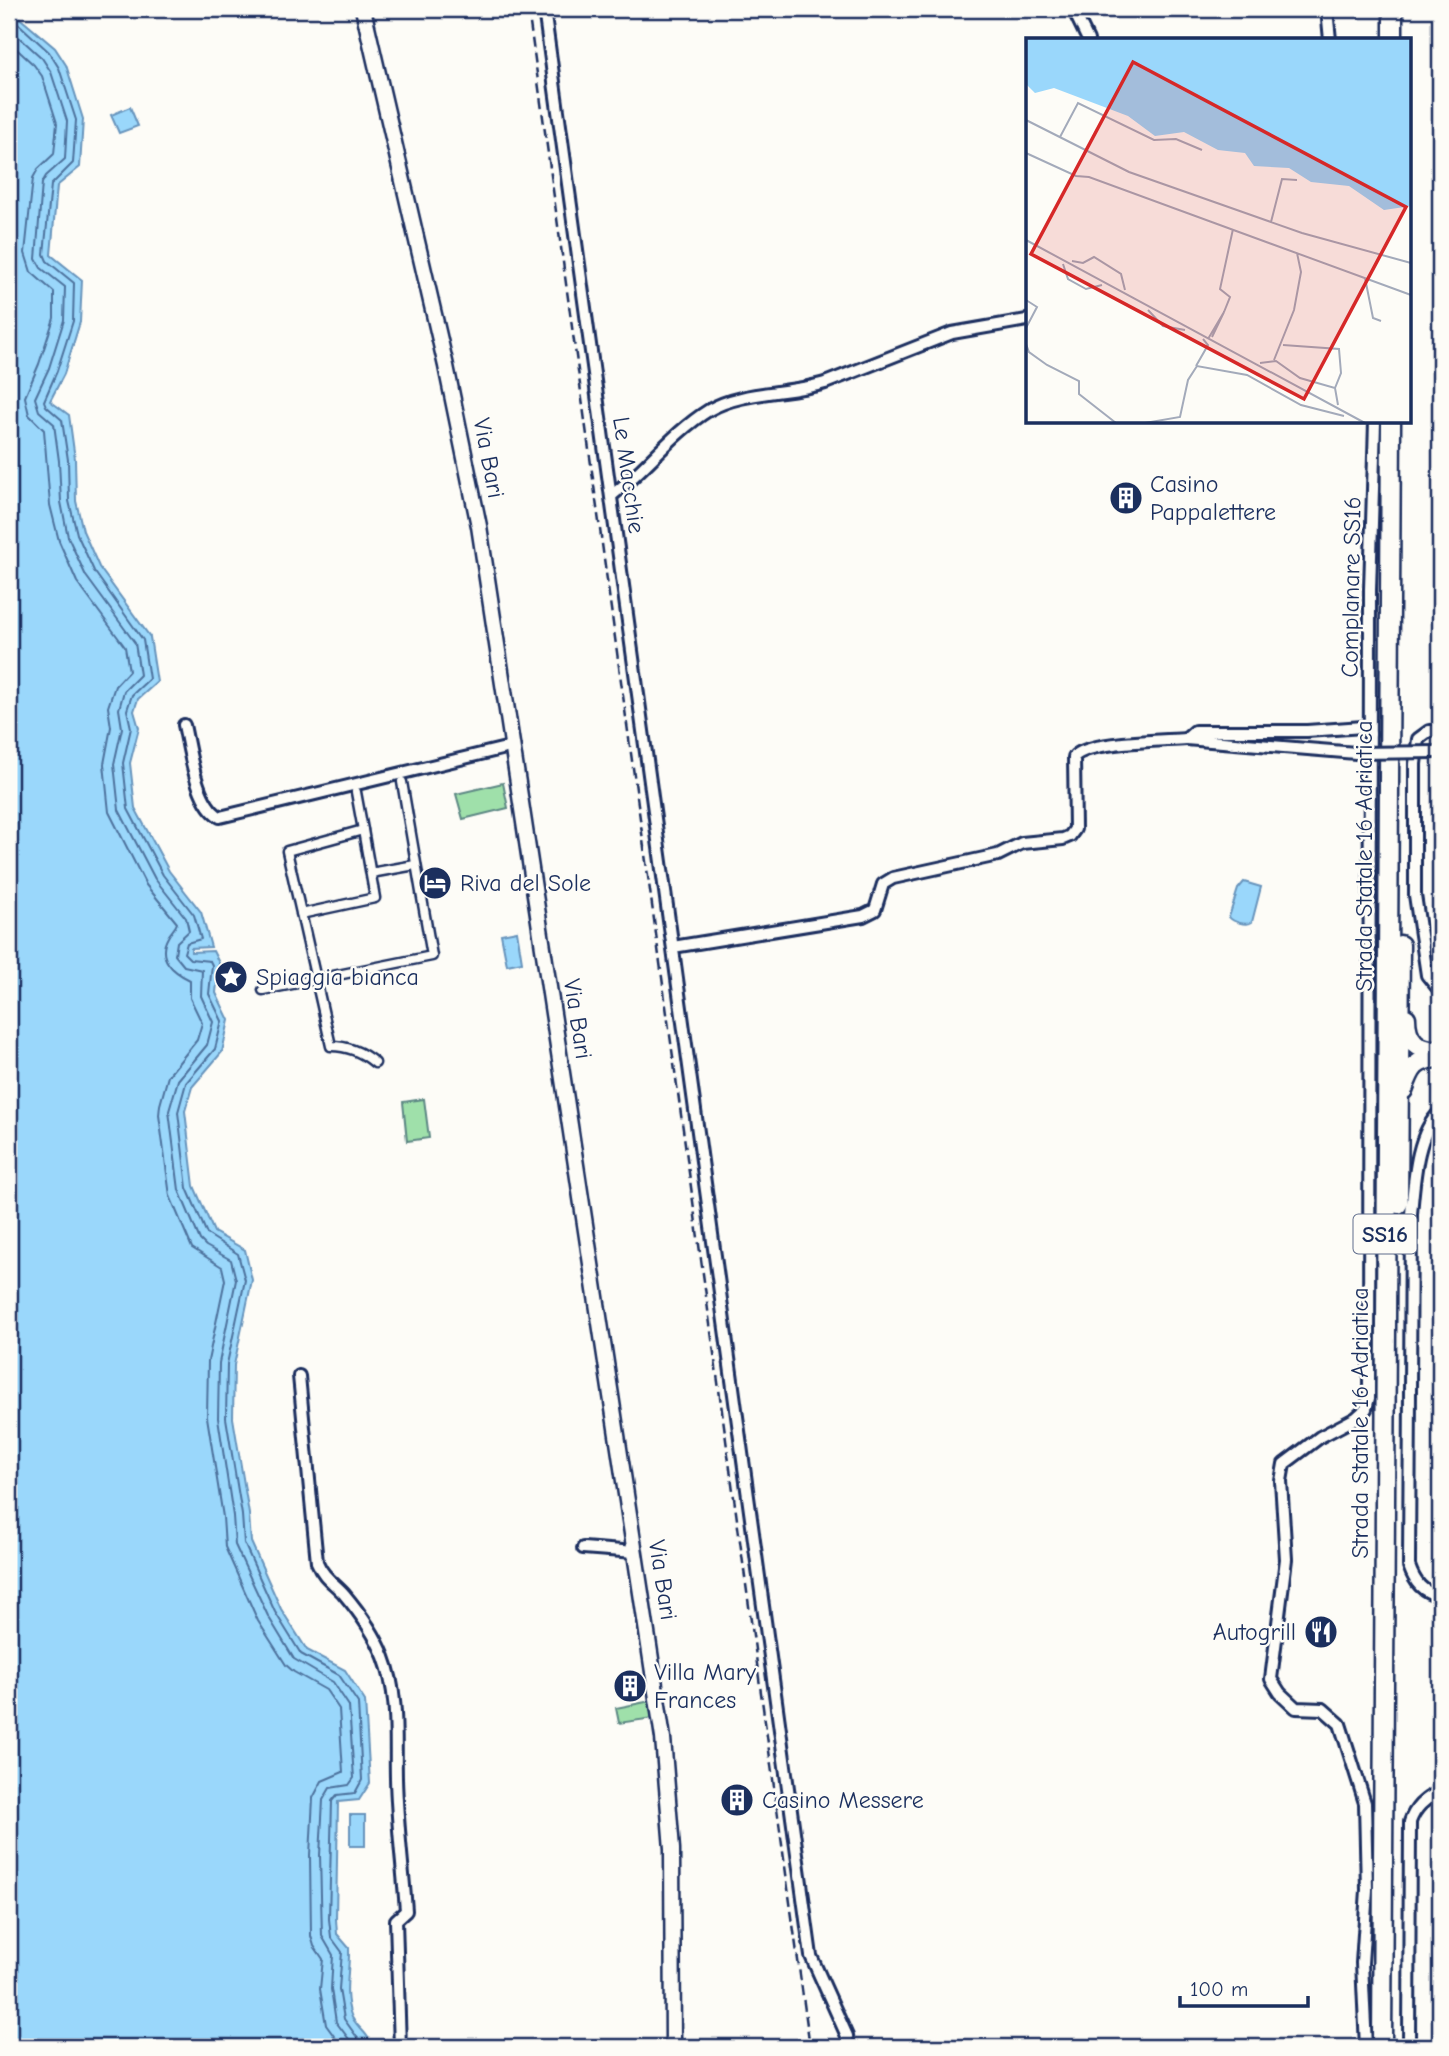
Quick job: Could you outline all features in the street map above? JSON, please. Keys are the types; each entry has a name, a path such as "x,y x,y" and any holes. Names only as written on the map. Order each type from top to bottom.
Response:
{"highway":[{"path":"1393,9 1393,38"},
{"path":"1404,9 1404,38"},
{"name":"Strada Statale 16 Adriatica","path":"1382,2047 1391,424"},
{"name":"Strada Statale 16 Adriatica","path":"1394,2047 1402,424"},
{"path":"1399,990 1406,1004 1406,1030 1413,1042 1425,1050 1440,1050"},
{"path":"1398,1107 1411,1070 1419,1061 1440,1058"}],"main road":[{"name":"Via Bari","path":"363,9 463,446 481,539 514,746 663,1738 670,1815 674,2047"}],"street":[{"path":"545,13 554,9"},
{"path":"1073,9 1087,38"},
{"path":"1327,9 1331,38"},
{"name":"Le Macchie","path":"545,13 811,1956 847,2036 848,2047"},
{"path":"611,496 662,448 710,410 758,395 805,389 825,383 952,333 1026,320"},
{"name":"Complanare SS16","path":"1366,2047 1362,1963 1367,1890 1365,1803 1340,1724 1323,1709 1296,1708 1280,1693 1271,1679 1286,1559 1281,1481 1284,1464 1320,1437 1356,1418 1366,1409 1369,1398 1370,590 1375,424"},
{"path":"184,725 195,775 206,804 211,812 220,817 514,746"},
{"path":"1186,739 1195,731 1221,730 1307,731 1363,727 1370,734"},
{"path":"1440,731 1429,731 1418,738 1415,764 1415,895 1427,975 1440,991"},
{"path":"673,947 863,916 875,910 883,884 893,878 998,855 1022,843 1070,836 1075,829 1074,757 1079,751 1104,745 1186,739 1356,753 1438,752"},
{"path":"262,990 432,956 402,782"},
{"path":"301,914 376,898 356,792"},
{"path":"363,830 287,850 331,1046 344,1046 367,1056 375,1063"},
{"path":"371,873 415,865"},
{"path":"1440,1112 1425,1131 1414,1181 1411,1213 1409,1566 1420,1587 1429,1594 1440,1596"},
{"path":"299,1376 317,1562 323,1575 363,1619 384,1658 393,1695 397,1729 396,1782 406,1911 396,1920 400,2047"},
{"path":"583,1548 635,1552"},
{"path":"1409,2047 1409,1822 1414,1810 1430,1796 1440,1792"}],"green space":[{"path":"503,783 508,808 463,819 456,794"},
{"path":"424,1099 429,1138 407,1141 403,1102"},
{"path":"651,1701 654,1718 619,1723 616,1708"}],"water":[{"path":"9,9 55,48 66,65 83,119 80,167 57,186 51,255 82,280 80,322 64,374 50,401 69,415 75,459 76,501 83,531 99,567 150,637 157,682 138,699 134,711 139,728 130,763 135,808 169,871 201,912 211,947 191,948 191,952 213,951 219,963 216,993 229,1020 222,1052 192,1087 185,1111 194,1186 214,1232 245,1250 252,1280 234,1365 233,1418 251,1542 281,1609 307,1650 345,1670 365,1701 370,1783 359,1800 338,1802 336,1919 337,1934 349,1948 349,2007 353,2019 368,2038 371,2047 9,2047"},
{"path":"130,107 138,126 119,133 111,115"},
{"path":"1244,882 1261,887 1252,922 1246,924 1229,917 1238,889"},
{"path":"517,931 522,962 507,965 501,934"},
{"path":"350,1815 365,1815 365,1846 350,1846"}],"railway":[{"path":"528,9 810,2047"}],"place":[{"name":"Casino Pappalettere","path":"1126,498"},
{"name":"Riva del Sole","path":"435,883"},
{"name":"Spiaggia bianca","path":"231,977"},
{"name":"Autogrill","path":"1321,1632"},
{"name":"Villa Mary Frances","path":"630,1686"},
{"name":"Casino Messere","path":"737,1800"}]}
